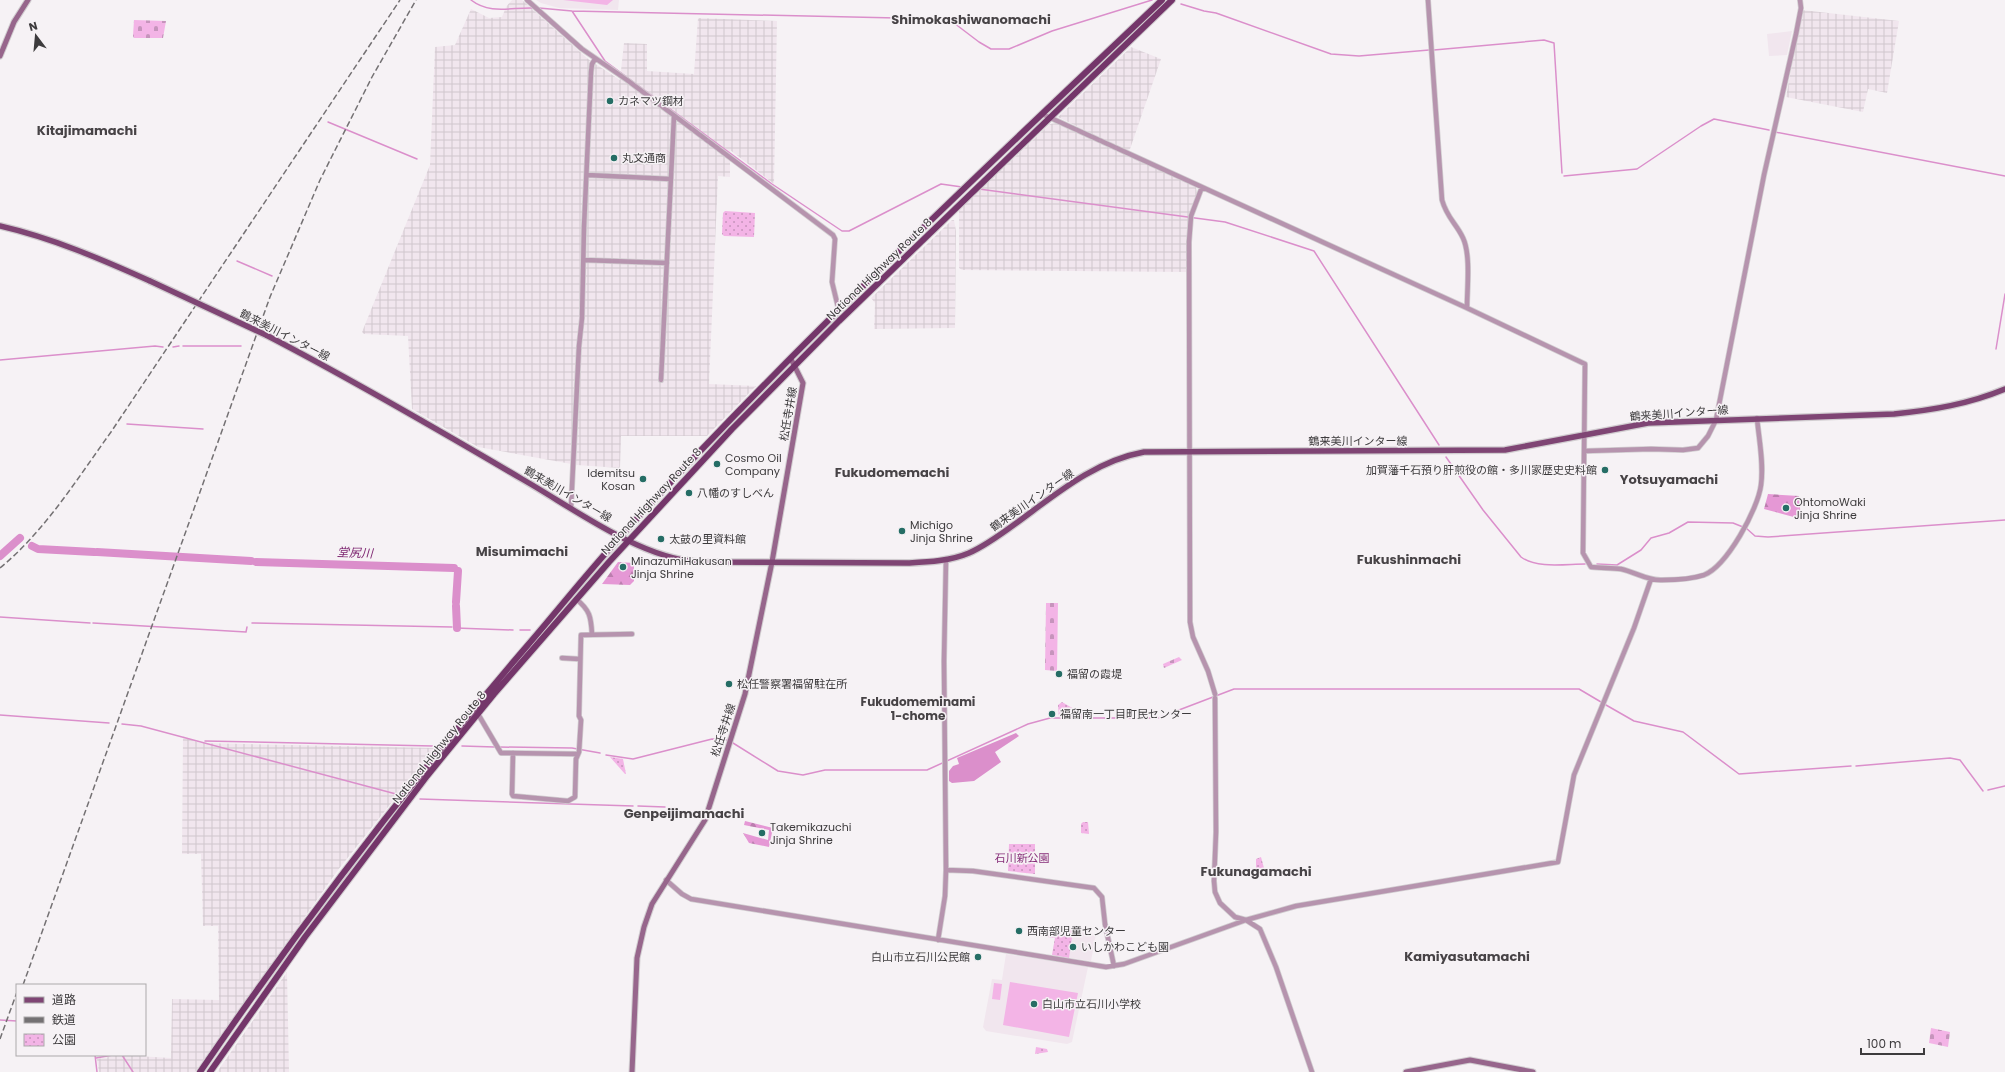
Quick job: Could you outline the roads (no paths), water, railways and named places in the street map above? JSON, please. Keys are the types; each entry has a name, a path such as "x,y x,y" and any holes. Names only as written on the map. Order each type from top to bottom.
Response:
{"highway":[{"name":"National Highway Route 8","path":"200,1072 313,914 397,804 490,689 620,536 712,439 839,311 1162,0"},
{"name":"National Highway Route 8","path":"210,1072 305,937 427,776 576,599 669,496 795,366 1172,0"}],"main road":[{"path":"0,56 14,22 28,0"},
{"name":"鶴来美川インター線","path":"0,226 30,233 103,260 266,335 410,414 629,541 660,556 678,561 909,563 946,559 967,554 990,542 1088,473 1110,460 1144,452 1189,450 1498,450 1541,444 1585,434 1648,423 1894,414 1932,410 1965,403 2005,389"},
{"name":"松任寺井線","path":"632,1072 637,958 644,927 652,904 666,880 691,845 705,820 745,694 772,562 803,383 791,359"},
{"path":"1406,1072 1470,1060 1533,1072"}],"street":[{"path":"527,0 595,60 627,80 833,235 835,239 832,282 839,311"},
{"path":"1428,0 1442,200 1446,213 1464,238 1466,252 1467,308"},
{"path":"1585,452 1651,449 1682,450 1698,448 1708,436 1716,420 1765,170 1796,34 1801,8 1800,0"},
{"path":"571,507 584,260 591,72 592,64 595,60"},
{"path":"1042,114 1467,308 1585,364 1583,553 1591,567 1621,569 1651,579 1674,579 1705,575 1723,560 1746,526 1758,502 1761,484 1757,418"},
{"path":"661,380 674,116"},
{"path":"587,175 670,179"},
{"path":"1202,187 1191,218 1189,450 1190,622 1193,637 1208,671 1215,696 1215,892 1220,903 1235,917 1246,920 1260,929 1279,974 1312,1072"},
{"path":"584,260 667,263"},
{"path":"938,940 945,896 946,870 944,661 946,559"},
{"path":"666,880 682,894 691,899 1099,967 1114,966 1141,959 1246,920 1296,906 1558,862 1574,775 1634,628 1651,579"},
{"path":"576,599 586,608 590,617 592,634"},
{"path":"513,753 513,796 568,801 575,797 576,759 579,751 581,720 578,716 581,635 632,634"},
{"path":"562,658 579,659"},
{"path":"478,714 501,753 579,751"},
{"path":"946,870 973,871 1094,888 1102,897 1105,924 1114,966"}],"waterway":[{"path":"471,0 478,5 493,9 534,8"},
{"path":"539,8 572,11 942,19 954,23 991,49 1009,49 1052,31 1152,0"},
{"path":"1181,4 1216,13 1331,54 1359,56 1429,50"},
{"path":"572,11 605,61 772,184 842,231 849,231 941,184 962,187"},
{"path":"1434,50 1544,40 1554,43 1562,173"},
{"path":"1564,176 1637,169 1701,126 1714,119 1769,130"},
{"path":"328,122 417,159"},
{"path":"1775,132 2005,176"},
{"path":"979,189 1225,222 1314,251 1439,445"},
{"path":"237,261 272,276"},
{"path":"1996,349 2005,294"},
{"path":"0,360 155,346 163,347"},
{"path":"173,347 179,346"},
{"path":"183,346 241,346"},
{"path":"127,424 203,429"},
{"path":"1446,457 1483,510 1521,557 1528,561 1543,564 1585,564"},
{"path":"1746,528 1755,536 1768,537 2005,520"},
{"path":"1597,564 1617,565 1641,550 1651,538 1669,533 1688,522 1733,523 1743,527"},
{"name":"堂尻川","path":"0,556 20,538"},
{"name":"堂尻川","path":"32,546 38,549 94,552"},
{"name":"堂尻川","path":"97,552 251,561"},
{"name":"堂尻川","path":"256,562 454,568"},
{"name":"堂尻川","path":"456,602 458,571"},
{"name":"堂尻川","path":"456,606 457,628"},
{"path":"0,617 90,623"},
{"path":"93,623 246,632 247,627"},
{"path":"252,623 452,627"},
{"path":"456,628 513,630"},
{"path":"520,630 530,630"},
{"path":"733,743 778,771 803,775 825,770 927,770 1028,724 1050,718 1158,718 1234,689 1579,689 1601,702"},
{"path":"1606,705 1634,721 1683,732 1739,774 1851,766"},
{"path":"0,715 109,723"},
{"path":"122,724 141,726 396,794"},
{"path":"606,755 633,759 712,739 727,740"},
{"path":"205,741 433,746"},
{"path":"462,746 495,747"},
{"path":"499,747 572,748 600,753"},
{"path":"1856,766 1950,758 1960,760 1983,791"},
{"path":"1988,790 2005,786"},
{"path":"420,799 633,806"},
{"path":"638,806 665,807"},
{"path":"0,1020 16,1021"},
{"path":"95,1056 97,1072"},
{"path":"96,1058 107,1056"},
{"path":"123,1056 133,1072"}],"railway":[{"path":"0,568 32,538 73,486 111,432 400,0"},
{"path":"23,984 270,297 320,180 372,77 416,0"},
{"path":"0,1039 16,995"}],"place":[{"name":"カネマツ鋼材","path":"610,101"},
{"name":"丸文通商","path":"614,158"},
{"name":"Cosmo Oil Company","path":"717,464"},
{"name":"加賀藩千石預り肝煎役の館・多川家歴史史料館","path":"1605,470"},
{"name":"Idemitsu Kosan","path":"643,479"},
{"name":"八幡のすしべん","path":"689,493"},
{"name":"OhtomoWaki Jinja Shrine","path":"1786,508"},
{"name":"Michigo Jinja Shrine","path":"902,531"},
{"name":"太鼓の里資料館","path":"661,539"},
{"name":"MinazumiHakusan Jinja Shrine","path":"623,567"},
{"name":"福留の霞堤","path":"1059,674"},
{"name":"松任警察署福留駐在所","path":"729,684"},
{"name":"福留南一丁目町民センター","path":"1052,714"},
{"name":"Takemikazuchi Jinja Shrine","path":"762,833"},
{"name":"西南部児童センター","path":"1019,931"},
{"name":"いしかわこども園","path":"1073,947"},
{"name":"白山市立石川公民館","path":"978,957"},
{"name":"白山市立石川小学校","path":"1034,1004"}],"district":[{"name":"Shimokashiwanomachi","path":"971,19"},
{"name":"Kitajimamachi","path":"87,130"},
{"name":"Fukudomemachi","path":"892,472"},
{"name":"Yotsuyamachi","path":"1669,479"},
{"name":"Misumimachi","path":"522,551"},
{"name":"Fukushinmachi","path":"1409,559"},
{"name":"Fukudomeminami 1-chome","path":"918,709"},
{"name":"Genpeijimamachi","path":"684,813"},
{"name":"Fukunagamachi","path":"1256,871"},
{"name":"Kamiyasutamachi","path":"1467,956"}],"park label":[{"name":"石川新公園","path":"1022,858"}]}
